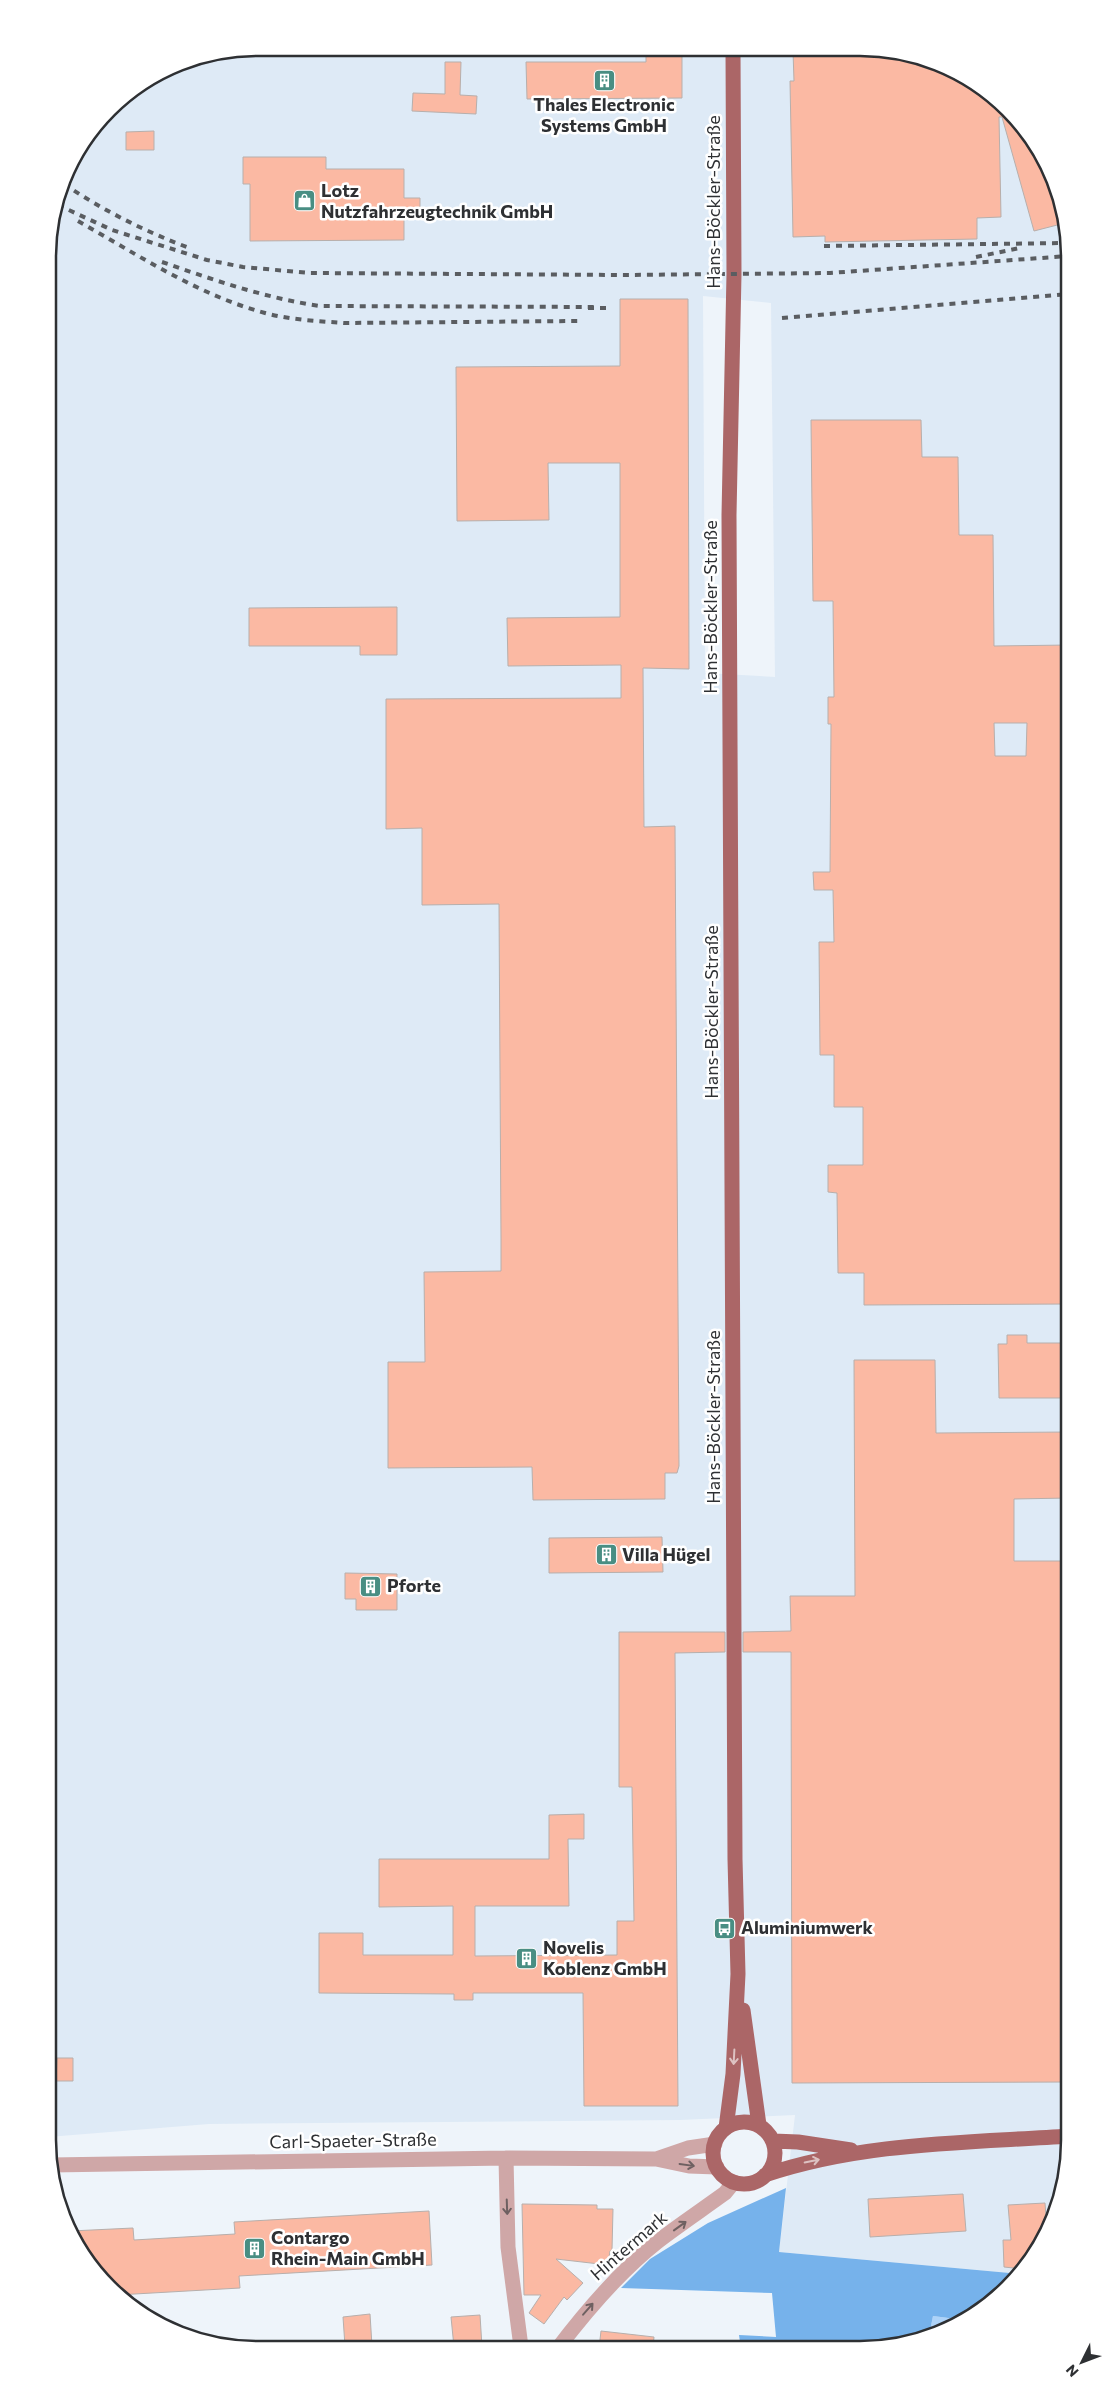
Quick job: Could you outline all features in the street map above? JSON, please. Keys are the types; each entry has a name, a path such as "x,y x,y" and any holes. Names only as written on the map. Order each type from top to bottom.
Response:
{"main road":[{"name":"Hans-Böckler-Straße","path":"726,2128 733,2074 738,1974 734,1858 730,545 734,274 733,56"},
{"name":"Hans-Böckler-Straße","path":"738,1974 759,2125"},
{"path":"766,2175 775,2160 773,2142 767,2132 759,2125 748,2122 737,2123 726,2128 715,2144 714,2151 717,2167 734,2182 751,2183 766,2175 799,2164 860,2151 1061,2137"},
{"path":"773,2142 798,2142 860,2151"}],"street":[{"name":"Carl-Spaeter-Straße","path":"656,2159 688,2148 715,2144"},
{"name":"Carl-Spaeter-Straße","path":"58,2165 506,2158 656,2159 688,2166 717,2167"},
{"path":"506,2158 508,2248 519,2341"},
{"name":"Hintermark","path":"563,2341 589,2308 627,2270 656,2243 725,2193 734,2182"}],"shaded area":[{"name":"Novelis Koblenz GmbH","path":"257,56 860,56 899,60 924,67 949,77 982,98 1002,115 1027,146 1040,168 1054,205 1061,257 1061,2140 1057,2179 1050,2204 1034,2240 1010,2273 779,2252 795,2115 680,2120 209,2124 56,2136 56,257 60,218 67,193 77,168 90,146 106,125 125,106 146,90 168,77 205,63 231,58","holes":["703,296 771,303 775,677 705,673"]},
{"path":"786,2188 779,2252 1010,2273 992,2291 960,2314 952,2318 933,2316 931,2327 912,2334 860,2341 740,2341 739,2335 776,2337 772,2293 621,2288 650,2259 708,2223"},
{"path":"933,2316 952,2318 949,2320 931,2327"}],"building":[{"name":"Thales Electronic Systems GmbH","path":"646,56 682,56 682,98 527,99 526,62 646,62"},
{"path":"793,56 886,58 912,63 949,77 971,90 992,106 1019,135 1040,168 1054,205 1058,225 1034,231 1002,117 999,117 1001,217 977,218 977,239 825,242 825,236 793,237 790,81 794,81"},
{"path":"445,62 461,62 460,95 477,96 476,114 412,111 413,93 445,94"},
{"path":"154,131 154,150 126,150 126,132"},
{"path":"243,157 326,157 326,169 404,169 404,198 420,198 420,218 404,218 404,240 250,241 250,184 243,184"},
{"path":"620,299 688,299 689,669 643,668 644,827 675,826 679,1466 677,1473 665,1473 665,1499 533,1500 532,1467 388,1468 388,1362 425,1362 424,1272 501,1271 501,1240 499,904 422,905 422,828 386,829 386,699 621,698 621,665 508,666 507,618 620,617 620,463 548,463 549,520 457,521 456,367 620,366"},
{"path":"811,420 921,420 922,457 958,457 959,535 993,535 994,646 1061,645 1061,1304 864,1305 864,1273 838,1273 837,1193 828,1192 828,1165 863,1165 863,1107 834,1107 834,1055 820,1055 819,942 834,942 833,890 814,890 813,872 830,872 831,724 828,724 828,697 834,697 833,601 813,601","holes":["994,723 1027,723 1026,756 995,756"]},
{"path":"397,607 397,655 360,655 360,646 249,646 249,608"},
{"path":"1007,1335 1027,1335 1027,1343 1061,1343 1061,1398 999,1398 998,1344 1007,1344"},
{"path":"854,1360 935,1360 936,1433 1061,1432 1061,1498 1014,1499 1014,1561 1061,1561 1061,2082 792,2083 791,1652 743,1652 743,1632 791,1631 790,1596 855,1596"},
{"name":"Villa Hügel","path":"662,1537 663,1572 549,1573 549,1538"},
{"name":"Pforte","path":"345,1573 397,1574 397,1610 356,1610 356,1599 345,1599"},
{"name":"Novelis Koblenz GmbH","path":"619,1632 725,1632 725,1652 675,1653 678,2106 584,2106 583,1993 473,1993 473,2000 454,2000 454,1994 319,1993 319,1933 363,1933 363,1955 453,1955 453,1906 379,1907 379,1859 549,1859 549,1815 584,1814 584,1839 568,1839 569,1906 475,1906 475,1956 617,1955 617,1921 634,1921 632,1787 619,1787"},
{"path":"57,2058 73,2058 73,2081 56,2081"},
{"path":"963,2194 966,2231 870,2237 868,2199"},
{"path":"1045,2203 1046,2215 1040,2229 1014,2268 1004,2267 1003,2240 1011,2240 1008,2205"},
{"path":"522,2204 597,2205 597,2209 613,2209 612,2250 610,2251 608,2265 556,2259 583,2283 567,2300 564,2297 544,2324 529,2313 541,2295 524,2295"},
{"name":"Contargo Rhein-Main GmbH","path":"429,2211 432,2265 239,2276 240,2288 129,2294 106,2272 78,2231 133,2228 134,2240 235,2234 234,2222"},
{"path":"370,2314 372,2341 345,2341 343,2317"},
{"path":"480,2315 482,2341 453,2341 451,2317"},
{"path":"601,2331 654,2337 654,2341 600,2341"}],"railway":[{"path":"69,187 126,220 192,249"},
{"path":"63,207 112,230 207,260 243,267 310,273 624,275 830,273 1061,257"},
{"path":"78,221 192,285 216,296 265,313 304,320 344,323 578,321"},
{"path":"824,246 1060,243"},
{"path":"976,257 1020,248"},
{"path":"162,262 220,282 300,303 320,306 595,307"},
{"path":"782,318 1061,295"},
{"path":"588,308 610,308"}],"place":[{"name":"Thales Electronic Systems GmbH","path":"604,80"},
{"name":"Lotz Nutzfahrzeugtechnik GmbH","path":"305,201"},
{"name":"Villa Hügel","path":"606,1555"},
{"name":"Pforte","path":"371,1586"},
{"name":"Aluminiumwerk","path":"725,1928"},
{"name":"Novelis Koblenz GmbH","path":"527,1958"},
{"name":"Contargo Rhein-Main GmbH","path":"255,2248"}]}
